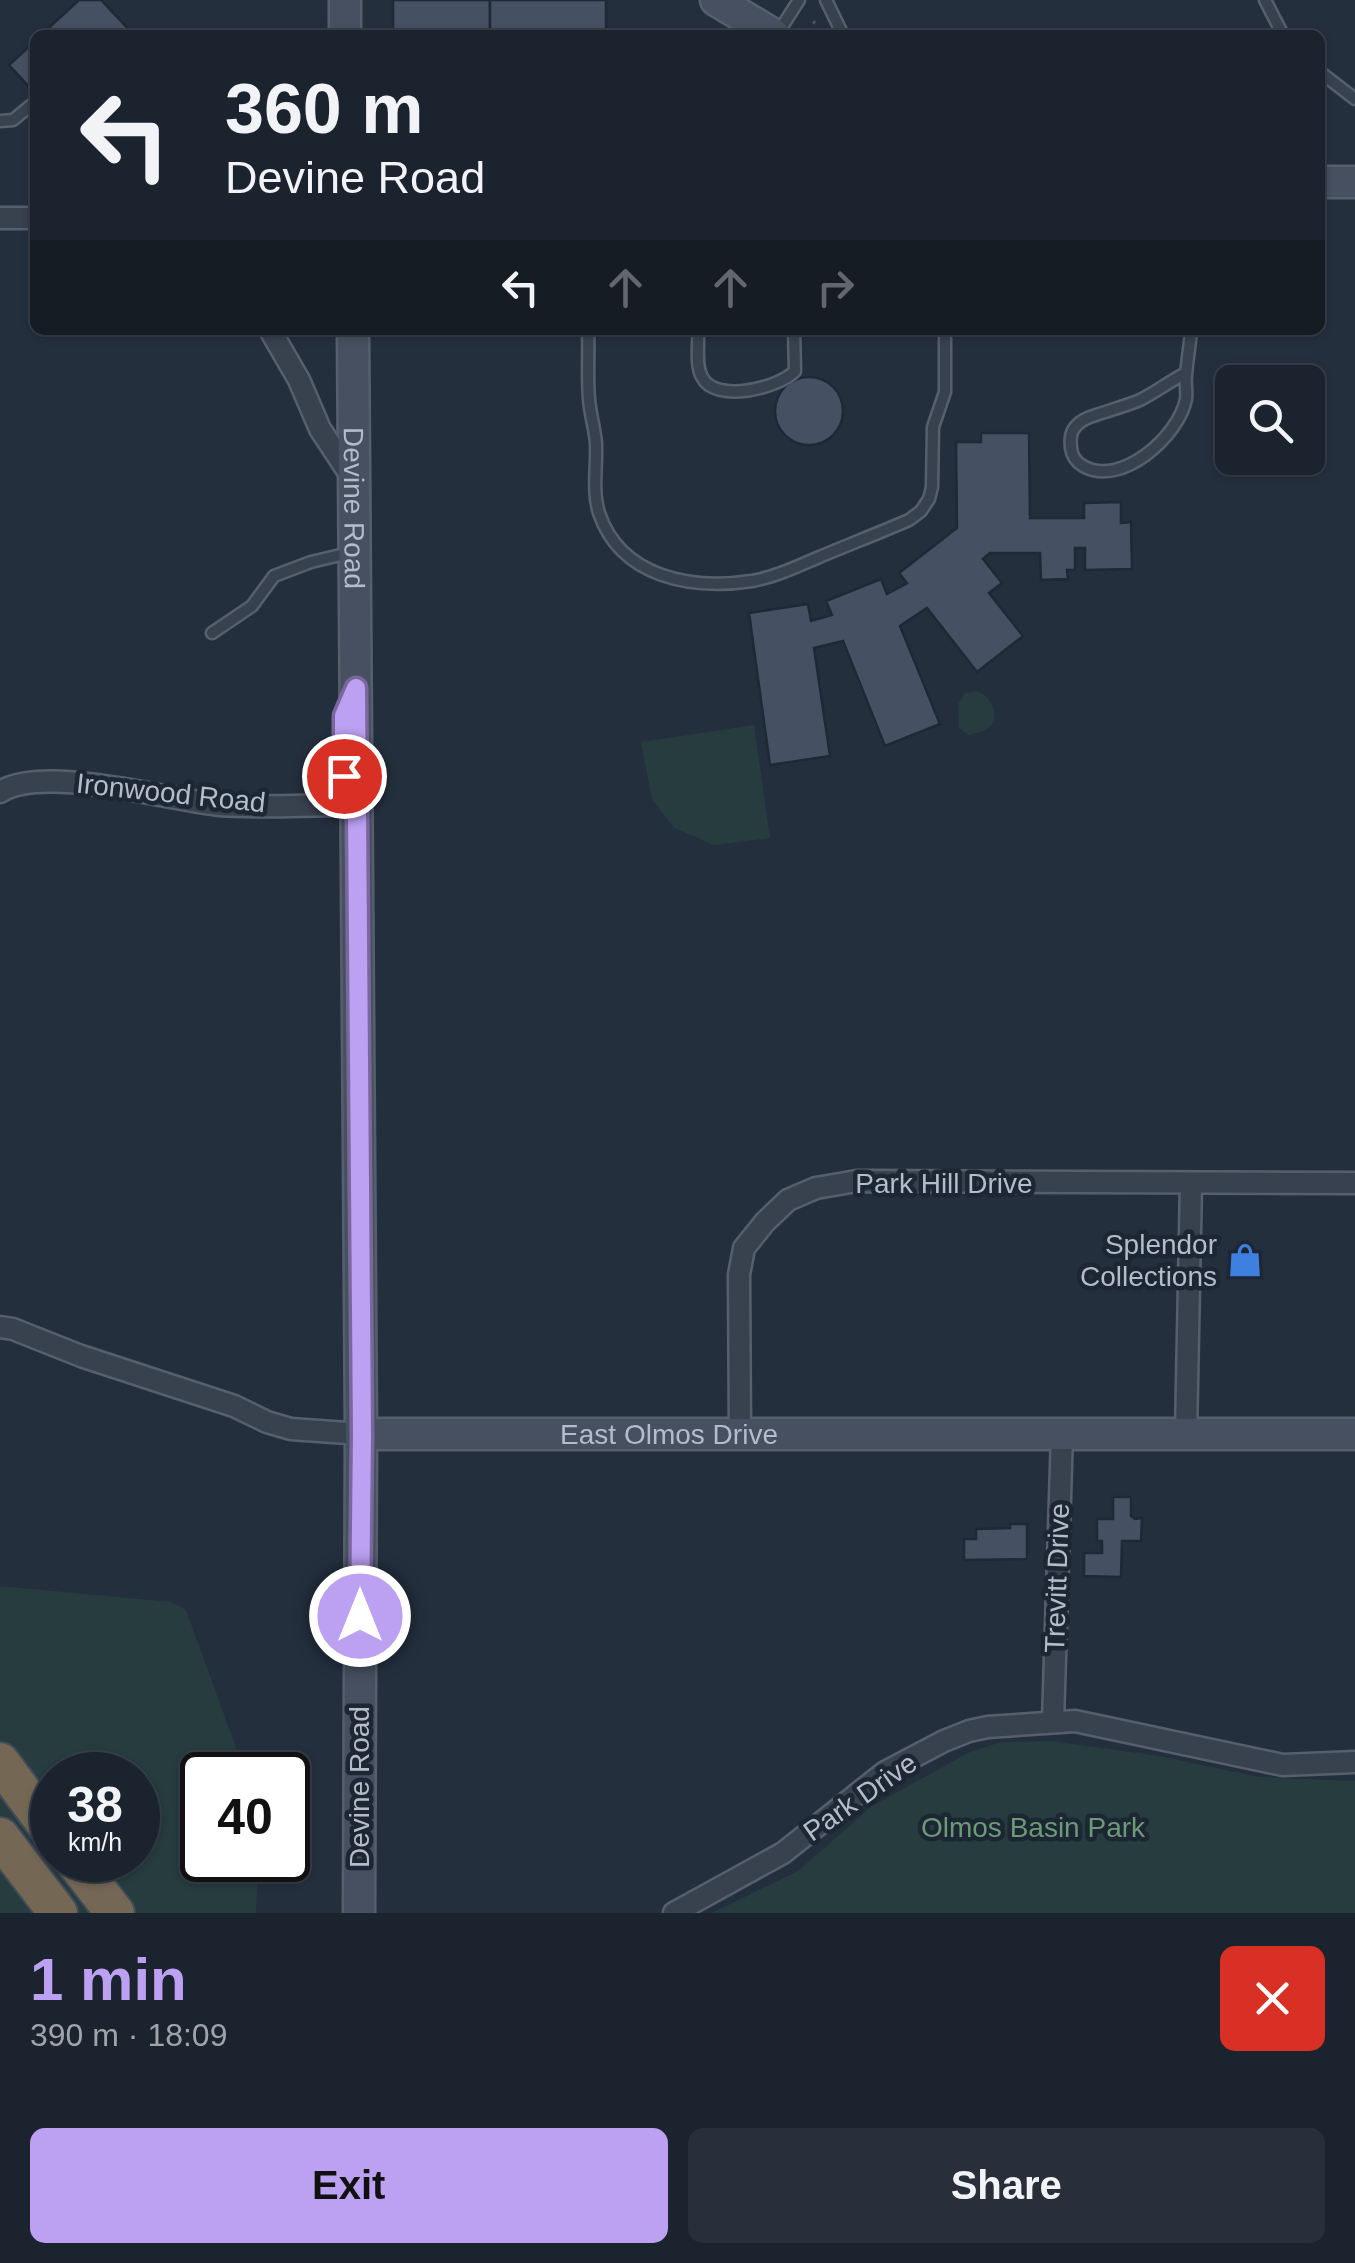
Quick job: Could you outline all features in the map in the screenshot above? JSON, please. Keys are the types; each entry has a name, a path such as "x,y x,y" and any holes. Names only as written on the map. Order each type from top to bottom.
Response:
{"highway":[{"path":"0,1762 30,1802"},
{"path":"0,1838 58,1913"},
{"path":"91,1882 115,1913"}],"street":[{"path":"345,0 346,30"},
{"path":"716,0 767,30"},
{"path":"1325,182 1355,182"},
{"path":"0,218 30,218"},
{"path":"273,335 300,380 320,428 354,481"},
{"name":"Devine Road","path":"353,335 362,1434 359,1913"},
{"name":"Devine Road","path":"356,688 344,716 344,962 358,1001"},
{"name":"Ironwood Road","path":"0,792 11,785 69,781 222,805 344,805"},
{"name":"Park Hill Drive","path":"740,1434 739,1275 744,1248 788,1200 816,1188 857,1181 1355,1182"},
{"path":"1186,1434 1191,1183"},
{"name":"East Olmos Drive","path":"0,1328 13,1329 291,1429 362,1434 1355,1434"},
{"name":"Trevitt Drive","path":"1053,1721 1062,1434"},
{"name":"Park Drive","path":"674,1913 783,1853 886,1772 968,1731 1075,1721 1283,1765 1355,1762"}],"lane":[{"path":"778,30 799,0"},
{"path":"826,0 841,30"},
{"path":"1265,0 1280,30"},
{"path":"1325,76 1355,99"},
{"path":"0,121 13,120 30,106"},
{"path":"588,335 596,495 605,527 641,567 663,577 708,583 752,581 779,574 909,520 921,511 932,487 933,426 945,392 944,335"},
{"path":"698,335 699,374 706,384 718,390 754,390 769,387 795,371 794,335"},
{"path":"1186,373 1139,400 1076,424 1071,434 1075,461 1100,472 1115,470 1160,443 1186,400 1191,335"},
{"path":"212,633 252,606 266,584 280,572 355,553"}],"green space":[{"path":"977,691 991,703 994,715 985,730 969,735 959,728 958,704 965,693"},
{"path":"754,725 770,838 714,845 674,828 652,799 641,742"},
{"path":"0,1586 171,1602 186,1610 238,1752 180,1752 180,1882 257,1882 256,1913 0,1913"},
{"name":"Olmos Basin Park","path":"1051,1741 1159,1756 1259,1777 1355,1781 1355,1913 712,1913 798,1871 872,1806 970,1752 1001,1742"}],"building":[{"path":"79,0 101,0 129,30 46,30"},
{"path":"393,0 490,0 490,30 393,30"},
{"path":"490,0 606,0 606,30 490,30"},
{"path":"30,46 30,88 9,65"},
{"path":"809,377 833,387 843,411 833,435 809,445 785,435 775,411 785,387"},
{"path":"981,433 1029,433 1030,518 1084,518 1084,503 1121,502 1121,523 1131,522 1132,569 1085,570 1085,548 1075,548 1075,570 1067,570 1068,579 1041,580 1040,553 990,553 983,559 1002,583 989,593 1023,636 977,672 927,608 900,626 940,724 885,746 843,641 814,648 830,756 770,765 749,613 808,604 811,621 832,615 826,601 881,579 887,594 907,583 899,573 957,528 956,442 981,442"},
{"path":"1113,1497 1131,1497 1131,1516 1142,1518 1141,1541 1122,1541 1121,1577 1084,1576 1084,1553 1102,1553 1102,1541 1097,1541 1097,1519 1113,1519"},
{"path":"1010,1524 1027,1524 1027,1559 964,1560 964,1539 976,1539 976,1529 1010,1528"}],"place":[{"name":"Splendor Collections","path":"1245,1260"}],"route":[{"path":"344,776 344,716 356,688 360,1616"}]}
